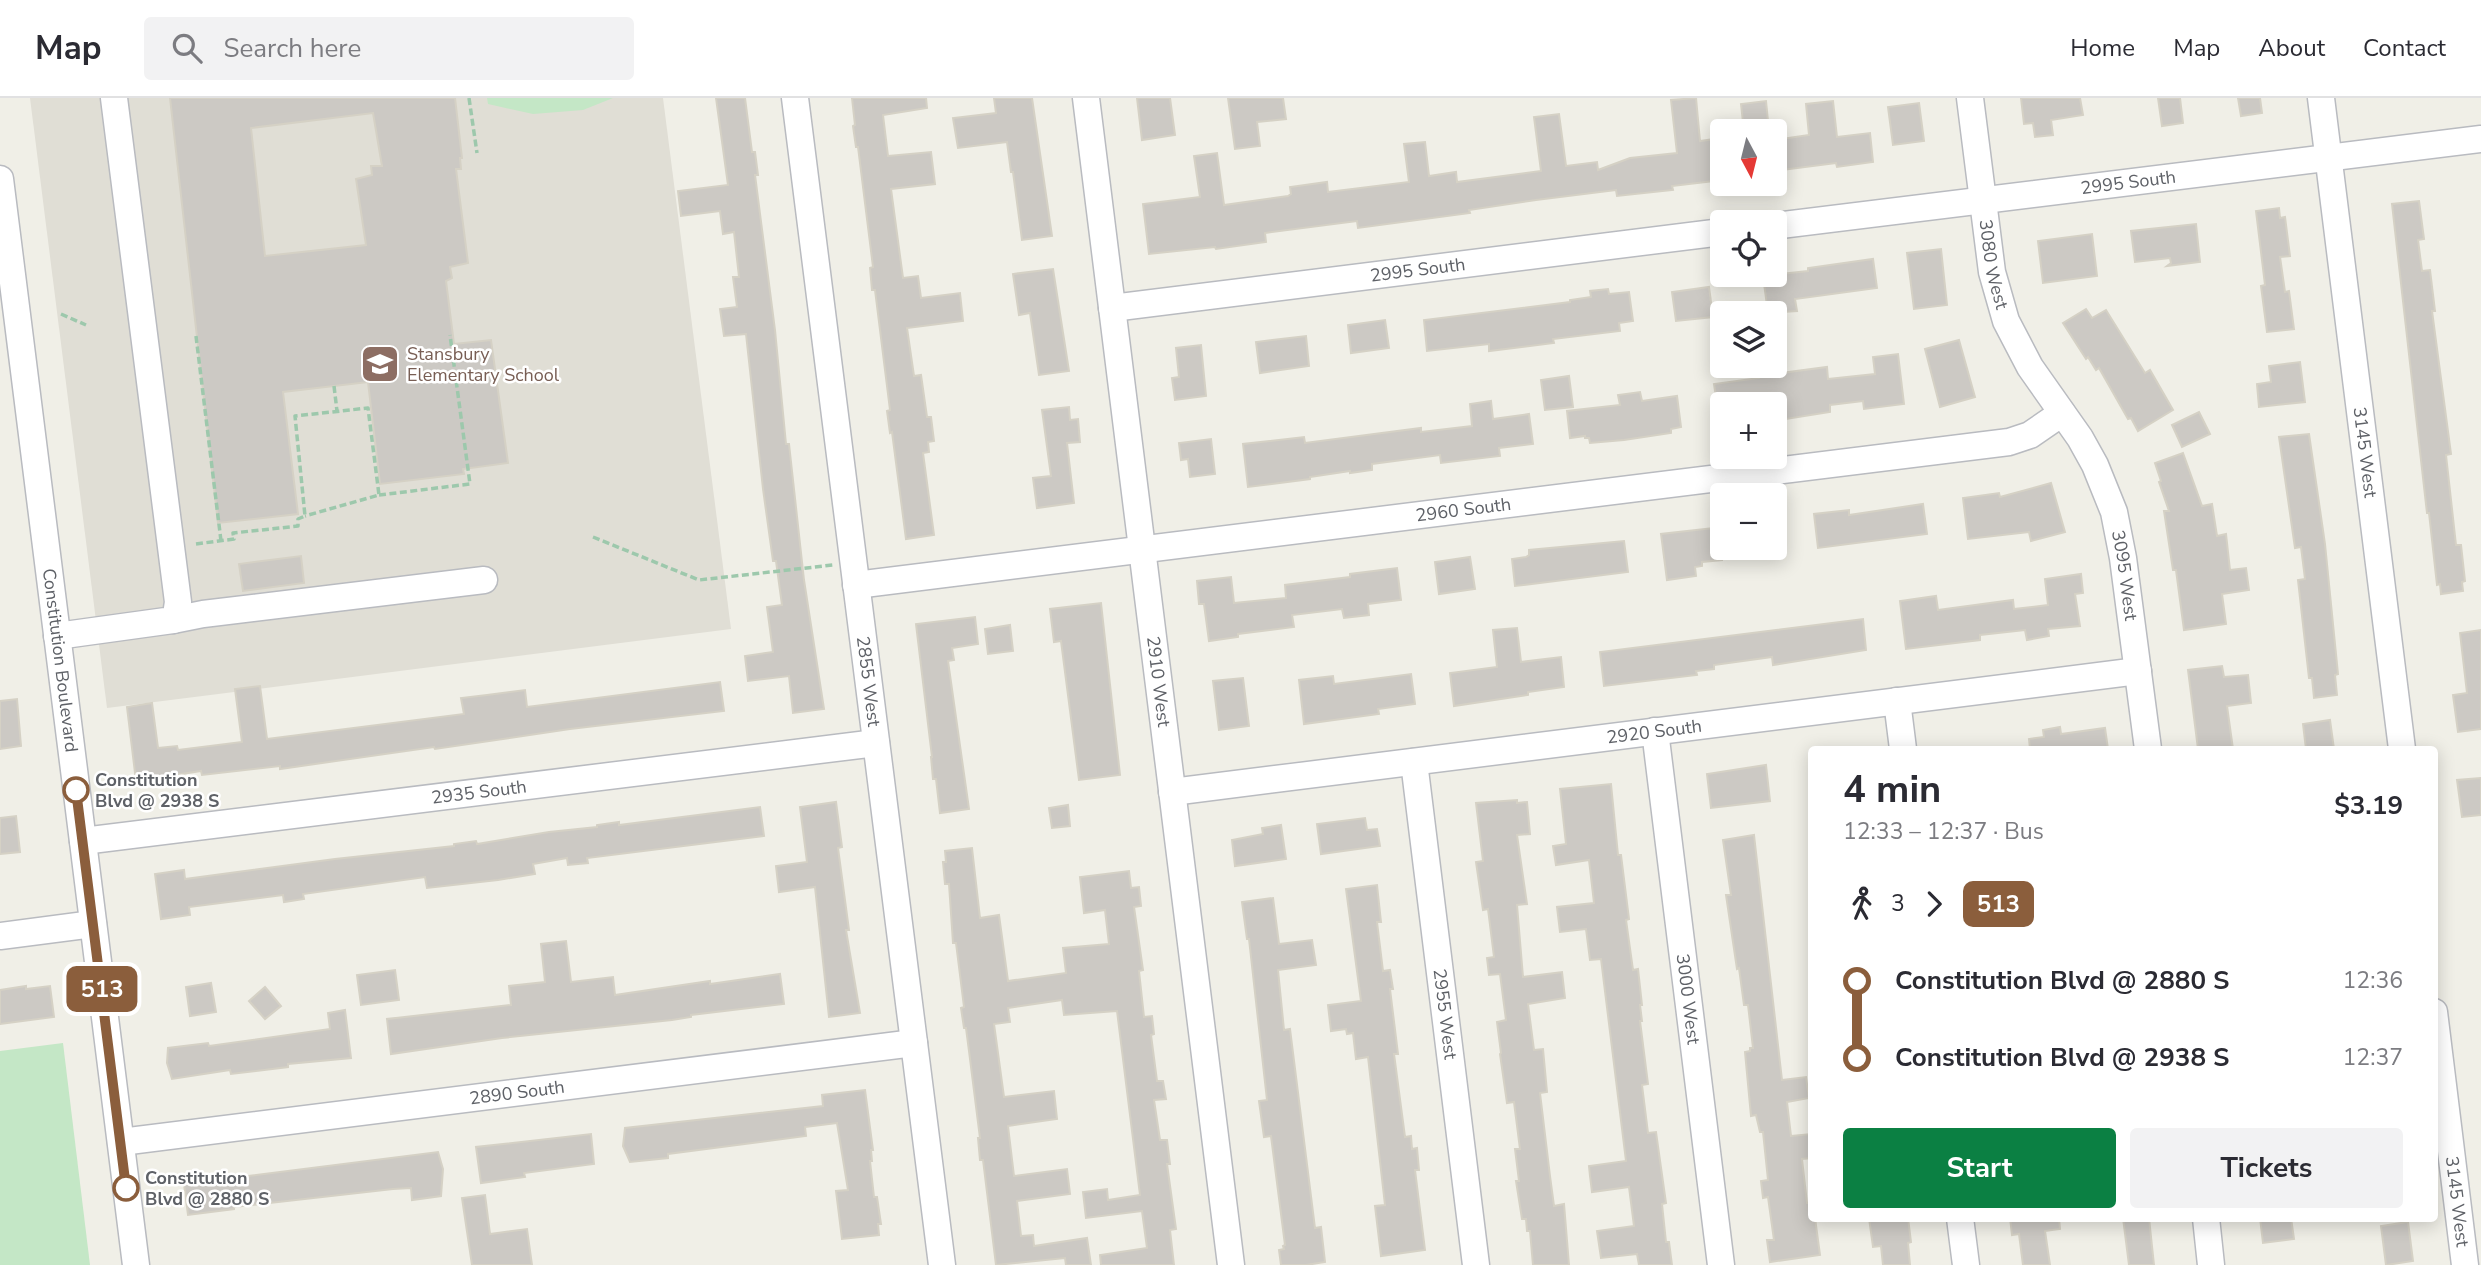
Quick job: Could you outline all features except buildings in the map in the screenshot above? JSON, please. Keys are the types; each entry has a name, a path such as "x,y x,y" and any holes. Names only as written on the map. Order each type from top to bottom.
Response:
{"street":[{"path":"114,98 178,602 173,620"},
{"name":"2855 West","path":"795,98 942,1265"},
{"name":"2910 West","path":"1086,98 1231,1265"},
{"name":"3080 West","path":"1970,98 1992,272 2006,321 2030,367 2062,414"},
{"name":"3145 West","path":"2321,98 2402,746"},
{"name":"2995 South","path":"1787,224 2481,139"},
{"name":"Constitution Boulevard","path":"0,179 136,1265"},
{"name":"2995 South","path":"1112,308 1710,233"},
{"name":"2960 South","path":"856,585 2009,442 2030,435 2062,414"},
{"name":"3095 West","path":"2062,414 2095,465 2114,512 2148,746"},
{"path":"57,636 217,612 484,580"},
{"name":"2920 South","path":"1172,792 2138,671"},
{"path":"1897,701 1903,746"},
{"name":"3000 West","path":"1655,731 1721,1265"},
{"name":"2935 South","path":"83,841 876,743"},
{"name":"2955 West","path":"1413,762 1476,1265"},
{"path":"0,936 93,924"},
{"name":"2890 South","path":"121,1142 914,1043"},
{"name":"3145 West","path":"2438,1045 2465,1265"},
{"path":"1961,1222 1966,1265"},
{"path":"2206,1222 2211,1265"}],"path":[{"path":"469,98 477,153"},
{"path":"61,314 86,325"},
{"path":"196,544 234,539 233,534 298,526 298,519 305,516 379,495 470,484 450,335"},
{"path":"196,336 221,541"},
{"path":"334,386 337,411"},
{"path":"305,516 295,416 368,408 379,495"},
{"path":"593,537 699,580 835,565"}],"shaded area":[{"name":"Stansbury Elementary School","path":"30,98 663,98 731,629 107,708"}],"green space":[{"path":"487,98 613,98 583,110 533,114 488,104"},
{"path":"63,1043 90,1265 0,1265 0,1051"}],"bus line":[{"name":"513","path":"76,790 126,1188"}],"place":[{"name":"Stansbury Elementary School","path":"380,364"},
{"name":"Constitution Blvd @ 2938 S","path":"76,790"},
{"name":"Constitution Blvd @ 2880 S","path":"126,1188"}]}
